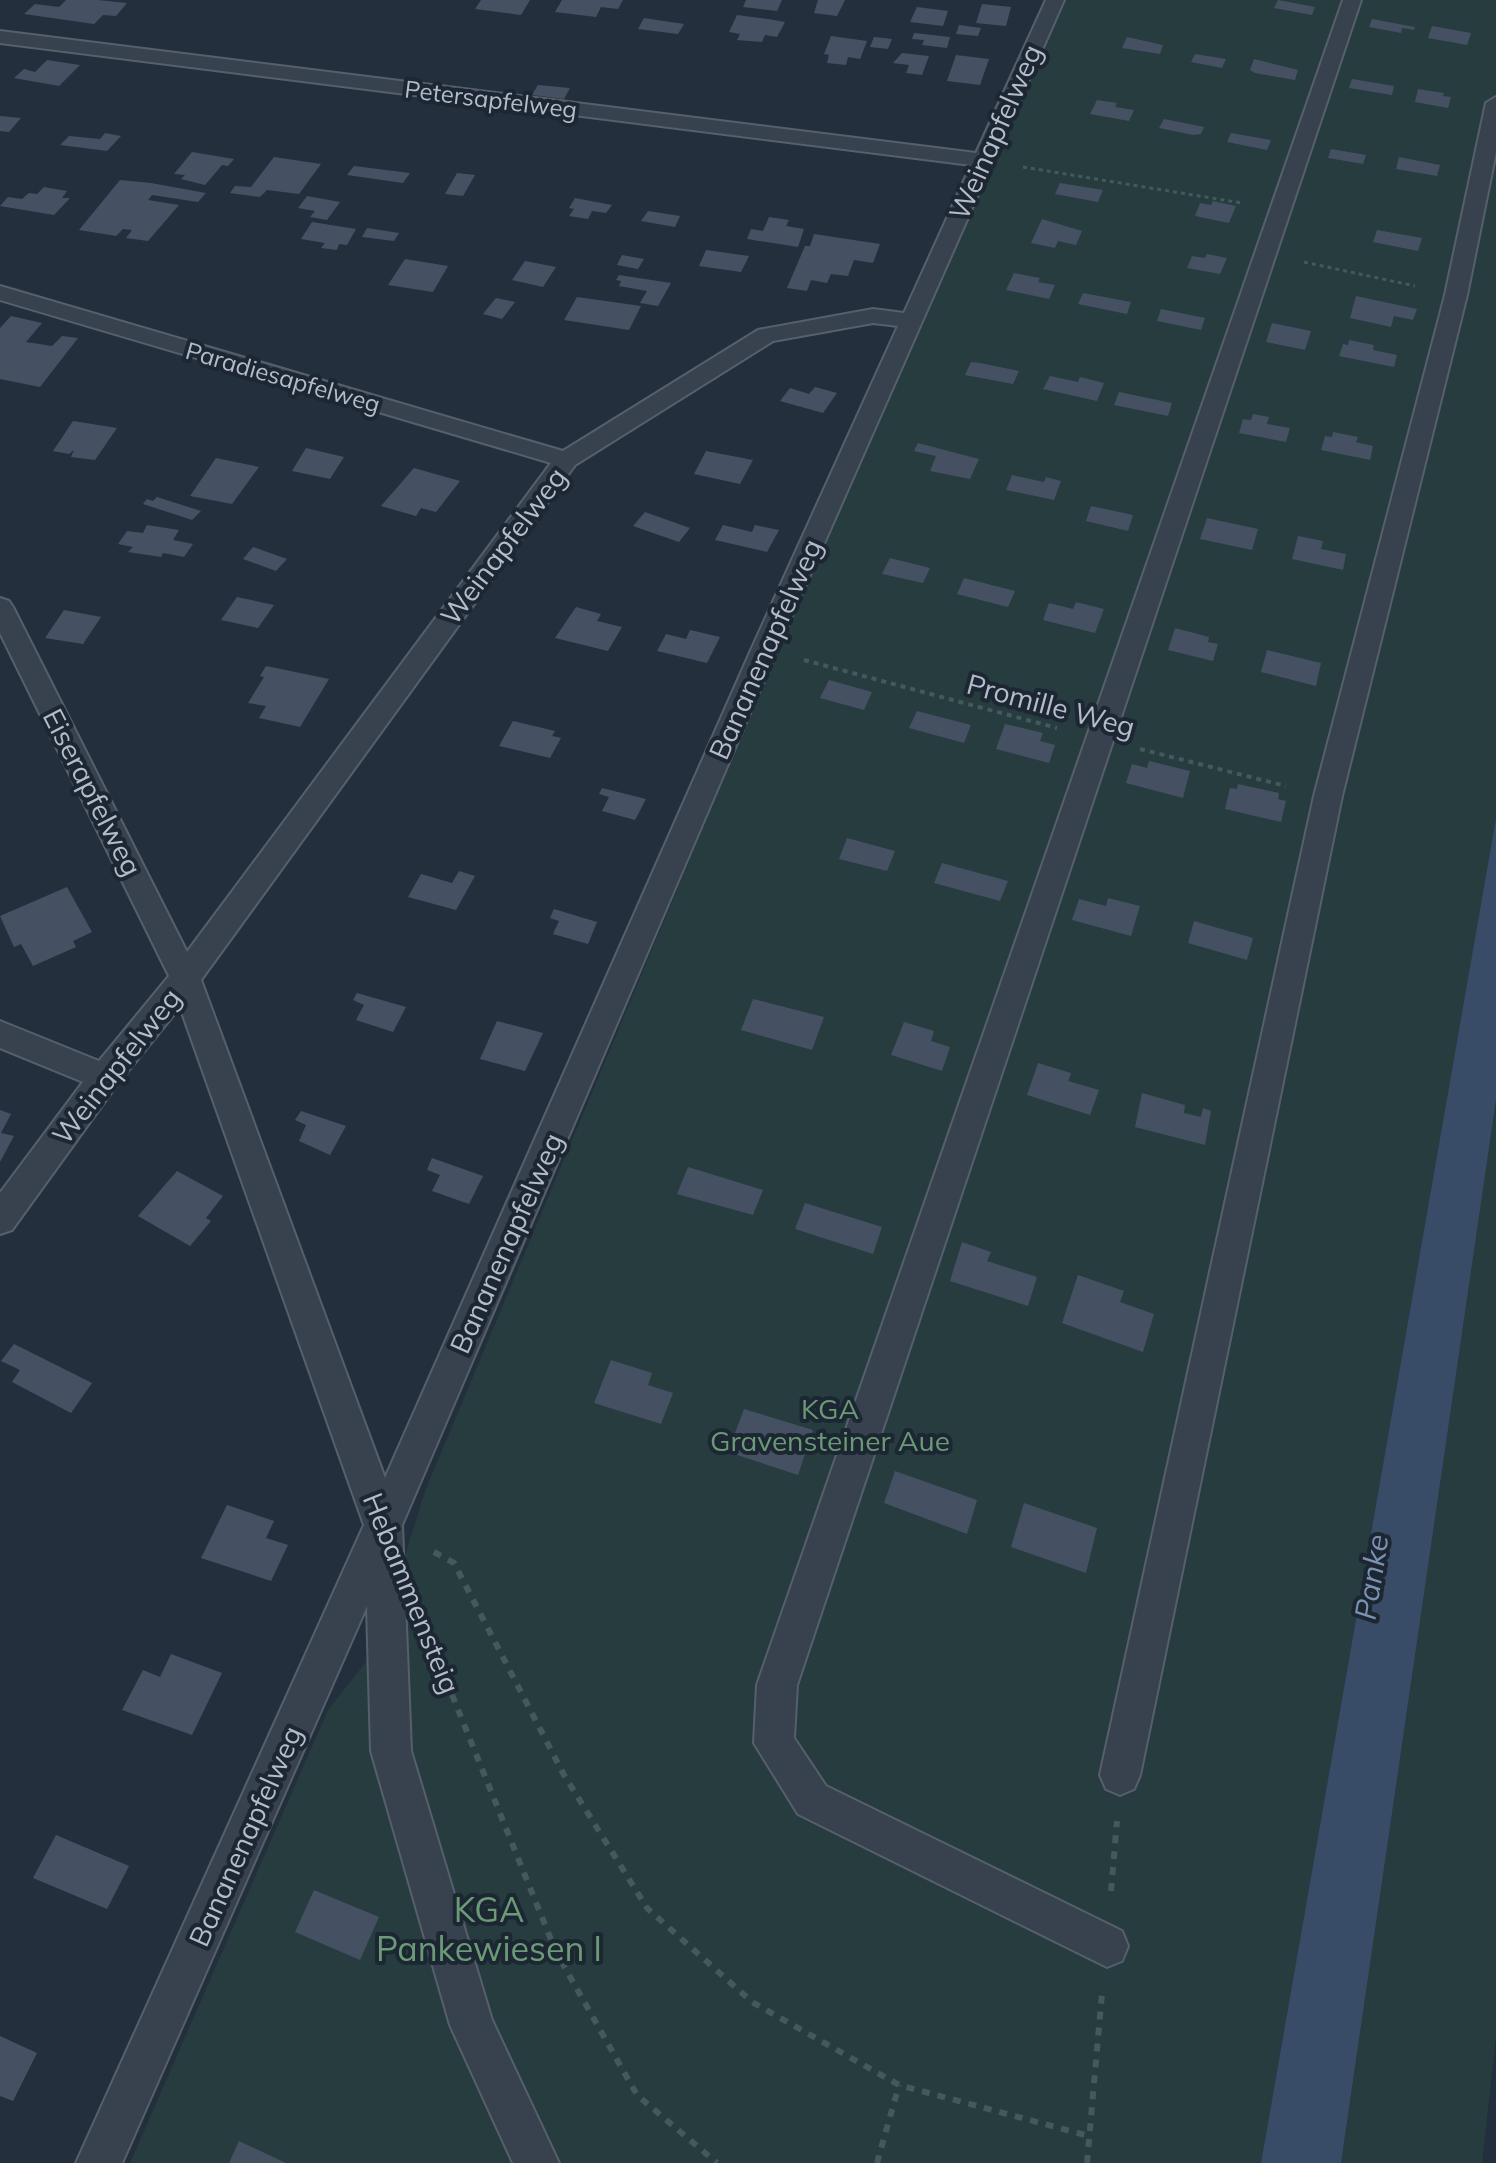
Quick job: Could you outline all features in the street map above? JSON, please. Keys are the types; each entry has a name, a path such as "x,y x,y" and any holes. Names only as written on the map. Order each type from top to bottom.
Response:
{"lane":[{"name":"Weinapfelweg","path":"0,1219 105,1077 185,978 566,460 766,335 873,316 910,321 1055,0"},
{"path":"1107,1946 812,1800 774,1743 777,1685 1352,0"},
{"name":"Petersapfelweg","path":"0,37 982,160"},
{"path":"1120,1775 1328,796 1456,295 1496,103"},
{"name":"Paradiesapfelweg","path":"0,293 566,460"},
{"name":"Bananenapfelweg","path":"99,2163 383,1525 910,321"},
{"name":"Eiserapfelweg","path":"0,607 185,978"},
{"name":"Hebammensteig","path":"185,978 383,1525"},
{"path":"0,1034 105,1077"},
{"path":"383,1525 391,1751 472,2025 536,2163"}],"path":[{"path":"982,160 1282,209"},
{"path":"1267,254 1456,295"},
{"name":"Promille Weg","path":"764,650 1328,796"},
{"path":"383,1525 454,1563 564,1775 647,1908 752,2002 899,2085 1089,2136"},
{"name":"Hebammensteig","path":"434,1650 556,1952 637,2095 717,2163"},
{"path":"877,2163 899,2085"}],"green space":[{"name":"KGA Gravensteiner Aue","path":"1050,0 1496,0 1496,818 1261,2163 130,2163 328,1710 376,1649 425,1491"},
{"path":"1496,1100 1496,2038 1482,2163 1341,2163"}],"water":[{"name":"Panke","path":"1496,818 1496,1100 1341,2163 1261,2163"}],"building":[{"path":"66,0 127,3 116,16 103,15 94,24 24,14 35,4 59,7"},
{"path":"481,0 530,0 521,15 475,9"},
{"path":"562,0 623,0 618,9 601,7 596,17 555,12"},
{"path":"746,0 782,0 777,11 743,7"},
{"path":"818,0 845,0 837,16 814,13"},
{"path":"1278,0 1315,7 1312,15 1274,8"},
{"path":"982,4 1011,7 1006,26 976,23"},
{"path":"917,7 948,11 943,26 910,22"},
{"path":"737,15 785,22 777,37 765,35 762,42 737,40 740,34 729,32"},
{"path":"644,18 684,24 678,34 638,29"},
{"path":"1372,19 1415,27 1414,30 1402,28 1401,33 1369,27"},
{"path":"959,25 981,28 978,36 956,34"},
{"path":"1432,26 1471,33 1467,45 1428,38"},
{"path":"914,33 950,37 947,48 922,45 924,40 912,39"},
{"path":"831,36 867,41 860,59 848,57 846,65 827,63 829,55 824,54"},
{"path":"874,37 892,39 888,49 870,47"},
{"path":"1127,37 1163,45 1160,54 1122,48"},
{"path":"902,53 929,56 922,75 906,73 909,65 893,63"},
{"path":"1195,54 1226,59 1222,68 1191,62"},
{"path":"956,55 989,59 980,85 947,81"},
{"path":"1254,59 1298,70 1295,80 1255,73 1250,70"},
{"path":"47,60 80,65 59,86 14,78 24,69 35,72"},
{"path":"1352,79 1394,86 1392,95 1349,88"},
{"path":"538,85 570,88 564,99 532,95"},
{"path":"1418,89 1451,97 1448,108 1415,102"},
{"path":"1097,100 1134,110 1129,121 1090,114"},
{"path":"0,116 21,118 9,132 0,131"},
{"path":"1164,119 1204,127 1201,134 1193,135 1159,128"},
{"path":"105,133 121,136 107,151 60,145 69,136 100,139"},
{"path":"1231,133 1271,140 1267,150 1227,142"},
{"path":"1331,149 1366,155 1363,164 1328,158"},
{"path":"192,152 234,159 228,166 222,165 205,185 181,179 185,175 174,174"},
{"path":"274,157 321,164 299,194 267,190 260,197 230,193 235,186 251,187"},
{"path":"1399,157 1440,165 1437,176 1396,169"},
{"path":"354,166 410,173 403,183 347,175"},
{"path":"457,173 475,175 463,196 445,194"},
{"path":"120,180 206,193 198,202 152,195 148,200 179,205 148,241 126,238 132,230 123,229 116,236 79,230"},
{"path":"1060,183 1103,190 1098,202 1055,194"},
{"path":"44,187 67,191 62,198 70,198 54,215 0,206 8,197 22,199 29,193 37,194"},
{"path":"307,196 340,202 327,220 310,217 315,211 298,208"},
{"path":"575,198 612,205 606,213 592,211 588,219 569,216 574,209 569,208"},
{"path":"1213,201 1236,206 1229,223 1195,216 1200,203 1211,205"},
{"path":"648,211 680,216 675,227 641,221"},
{"path":"769,217 789,220 786,226 804,229 798,247 747,239 751,229 763,231"},
{"path":"1042,219 1082,231 1076,245 1058,241 1055,248 1031,243"},
{"path":"312,222 356,229 347,245 339,244 337,250 321,248 325,243 301,239"},
{"path":"367,228 399,233 394,241 362,237"},
{"path":"1377,230 1422,238 1418,251 1373,242"},
{"path":"814,234 880,244 873,263 854,260 848,276 831,274 827,283 811,280 807,291 787,288 805,246 810,246"},
{"path":"706,250 749,256 741,272 699,266"},
{"path":"1207,254 1227,258 1220,274 1187,268 1192,256 1205,258"},
{"path":"622,255 644,259 638,269 617,265"},
{"path":"405,259 448,266 433,292 388,285"},
{"path":"525,261 556,267 543,287 512,280"},
{"path":"1014,273 1040,278 1038,282 1055,285 1049,299 1006,290"},
{"path":"619,275 671,283 658,306 640,303 647,291 619,286 621,281 616,280"},
{"path":"1083,293 1131,302 1127,314 1078,304"},
{"path":"1356,296 1417,309 1413,320 1394,316 1391,327 1350,318"},
{"path":"577,297 641,306 629,330 564,320"},
{"path":"496,298 515,302 502,319 483,314"},
{"path":"1161,309 1205,318 1201,330 1157,321"},
{"path":"11,316 42,323 26,342 52,346 62,336 78,338 40,387 0,379 0,328"},
{"path":"1272,323 1311,331 1305,350 1266,342"},
{"path":"1349,340 1374,345 1373,350 1397,355 1394,367 1339,356 1343,344 1348,345"},
{"path":"971,362 1019,371 1013,384 965,375"},
{"path":"1050,376 1078,382 1080,377 1104,383 1097,401 1043,389"},
{"path":"815,387 837,393 823,413 780,401 790,388 809,394"},
{"path":"1119,392 1172,403 1168,416 1114,405"},
{"path":"1253,414 1269,417 1267,424 1290,428 1286,442 1239,433 1243,419 1251,420"},
{"path":"73,421 117,428 95,460 71,457 74,450 69,454 53,451"},
{"path":"1333,432 1358,437 1356,442 1373,446 1370,460 1321,450 1325,436 1332,437"},
{"path":"918,443 979,459 970,479 930,471 936,456 914,451"},
{"path":"306,448 344,457 330,479 292,471"},
{"path":"706,451 753,460 740,484 694,474"},
{"path":"216,458 259,467 232,504 190,496"},
{"path":"414,468 460,481 436,512 421,508 416,516 381,506"},
{"path":"1012,475 1044,482 1046,477 1061,481 1054,500 1006,490"},
{"path":"157,497 201,511 192,520 143,504 147,499 153,501"},
{"path":"1091,506 1133,515 1128,531 1086,521"},
{"path":"645,512 690,528 679,542 633,526"},
{"path":"1207,518 1258,529 1252,550 1200,539"},
{"path":"147,525 179,530 173,540 193,544 184,557 163,553 161,557 128,552 133,547 118,544 127,531 143,533"},
{"path":"723,525 752,532 755,525 779,530 767,552 715,540"},
{"path":"1298,536 1323,541 1321,549 1346,554 1343,570 1292,559"},
{"path":"253,547 287,559 276,571 243,559"},
{"path":"890,558 930,568 923,583 882,574"},
{"path":"964,578 1015,591 1008,607 957,594"},
{"path":"237,597 274,605 258,628 221,620"},
{"path":"1076,602 1104,609 1095,633 1043,620 1049,603 1073,609"},
{"path":"576,607 601,614 597,621 622,627 608,651 555,638"},
{"path":"64,610 101,617 83,644 45,638"},
{"path":"1175,628 1209,637 1208,642 1218,644 1213,661 1168,650"},
{"path":"690,630 720,637 707,663 657,651 666,634 686,639"},
{"path":"1267,650 1321,663 1316,686 1261,672"},
{"path":"266,666 329,679 300,727 259,718 266,706 248,703 264,677 260,676"},
{"path":"829,680 872,692 864,710 820,698"},
{"path":"917,711 971,725 964,743 909,728"},
{"path":"513,721 555,731 552,736 561,738 550,758 499,746"},
{"path":"1005,724 1043,733 1040,741 1055,745 1049,763 996,749"},
{"path":"1149,761 1190,771 1183,798 1126,783 1132,764 1147,768"},
{"path":"1238,784 1279,793 1278,799 1286,801 1281,822 1225,809 1230,788 1237,789"},
{"path":"602,788 646,799 635,820 602,811 609,797 599,794"},
{"path":"847,838 895,851 887,871 839,859"},
{"path":"942,863 1008,881 1000,901 934,883"},
{"path":"459,871 475,876 456,910 408,897 421,874 452,883"},
{"path":"67,887 92,932 73,941 76,947 33,966 21,944 14,947 0,916"},
{"path":"1108,898 1140,906 1131,936 1072,920 1079,899 1106,906"},
{"path":"554,909 597,922 588,944 553,934 559,921 550,918"},
{"path":"1194,921 1253,938 1247,960 1188,943"},
{"path":"357,993 406,1007 393,1032 356,1020 364,1005 353,1000"},
{"path":"753,999 824,1017 812,1050 741,1030"},
{"path":"497,1021 543,1033 525,1071 480,1059"},
{"path":"904,1022 934,1031 931,1041 950,1047 942,1071 891,1055"},
{"path":"1038,1063 1071,1073 1068,1081 1099,1090 1090,1115 1027,1095"},
{"path":"1142,1093 1185,1105 1184,1113 1201,1117 1203,1108 1211,1111 1205,1145 1135,1127"},
{"path":"0,1110 11,1114 1,1133 14,1136 0,1162"},
{"path":"301,1111 346,1126 330,1155 299,1141 306,1125 295,1120"},
{"path":"432,1158 483,1176 469,1204 432,1191 440,1175 427,1170"},
{"path":"688,1167 763,1190 753,1215 677,1194"},
{"path":"177,1171 223,1196 206,1218 211,1221 190,1246 138,1216"},
{"path":"805,1203 882,1227 873,1254 795,1229"},
{"path":"962,1242 991,1252 987,1261 1037,1277 1028,1306 950,1281"},
{"path":"1078,1275 1124,1291 1120,1302 1154,1314 1143,1352 1062,1323"},
{"path":"14,1344 92,1383 71,1413 12,1382 20,1370 1,1361"},
{"path":"611,1360 652,1373 648,1385 673,1393 661,1424 594,1403"},
{"path":"744,1409 813,1430 798,1475 728,1452"},
{"path":"895,1471 977,1500 967,1534 884,1503"},
{"path":"1024,1503 1097,1528 1086,1573 1011,1547"},
{"path":"227,1505 274,1521 266,1538 288,1545 271,1581 201,1558"},
{"path":"171,1654 222,1673 192,1735 122,1710 143,1670 160,1677"},
{"path":"56,1835 129,1866 107,1909 33,1878"},
{"path":"314,1890 379,1917 360,1960 295,1932"},
{"path":"0,2036 37,2053 13,2101 0,2096"},
{"path":"239,2141 286,2163 229,2163"}],"park label":[{"name":"KGA Pankewiesen I","path":"489,1928"}]}
